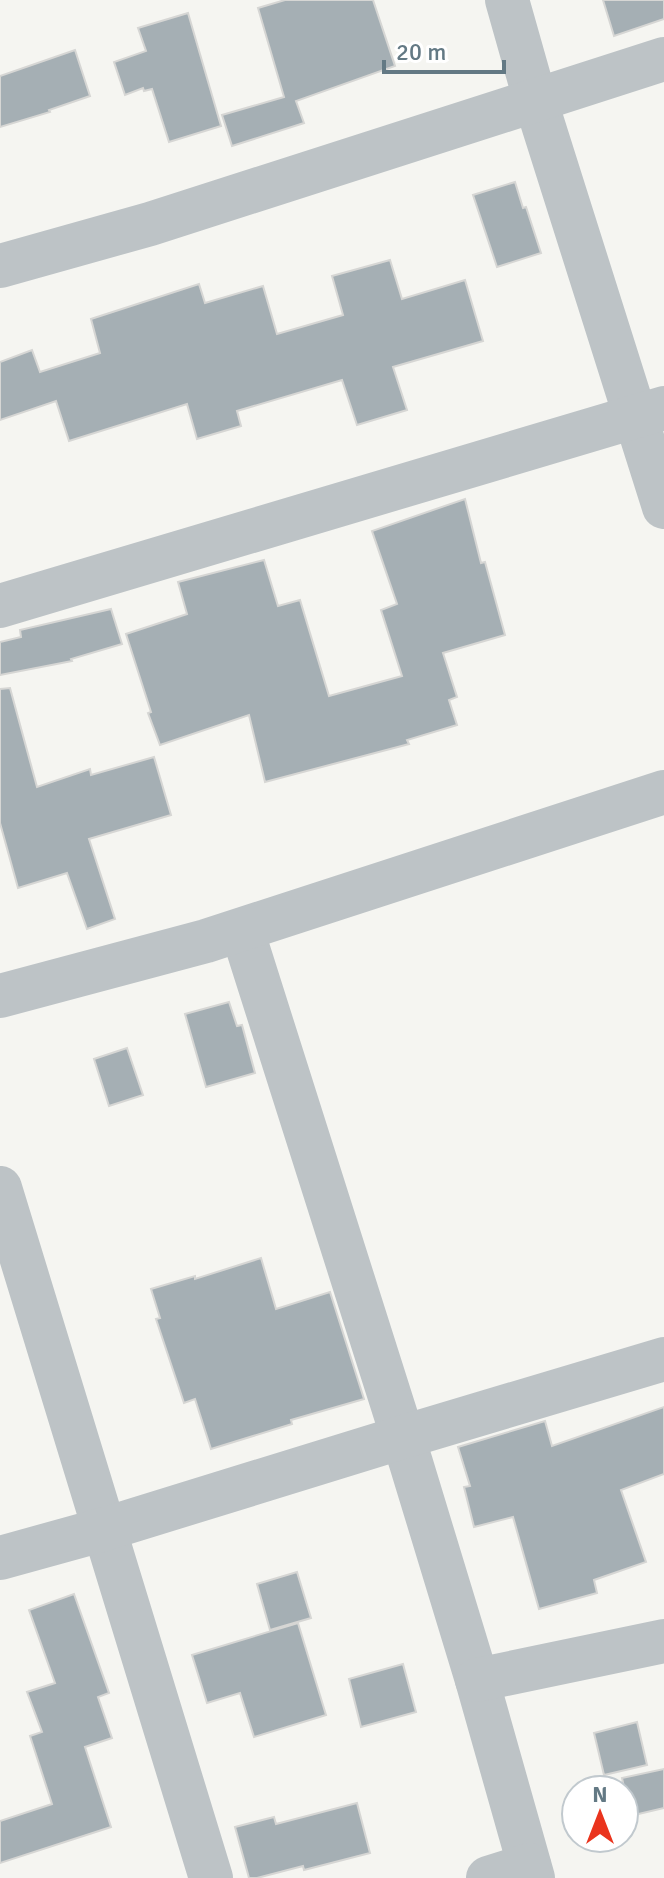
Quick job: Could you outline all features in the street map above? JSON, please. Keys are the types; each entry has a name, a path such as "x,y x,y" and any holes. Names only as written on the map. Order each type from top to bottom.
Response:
{"street":[{"path":"507,0 535,99 650,412 664,507"},
{"path":"0,266 150,224 664,59"},
{"path":"0,606 650,412"},
{"path":"0,996 242,930 664,792"},
{"path":"242,930 403,1437 531,1871 488,1878"},
{"path":"0,1188 211,1878"},
{"path":"0,1558 664,1359"},
{"path":"477,1680 664,1641"}],"building":[{"path":"285,0 373,0 395,66 296,101 304,123 232,146 222,115 284,97 258,8"},
{"path":"603,0 664,0 664,19 614,36"},
{"path":"188,13 221,126 169,142 152,89 144,91 143,88 125,95 114,62 146,51 138,28"},
{"path":"75,50 90,96 0,127 0,76"},
{"path":"515,182 541,253 497,267 473,195"},
{"path":"390,260 402,299 465,280 483,341 393,367 407,410 357,425 342,380 237,411 241,426 197,439 187,404 69,441 56,401 0,420 0,362 32,350 40,372 100,353 91,319 199,284 205,303 263,286 277,334 343,315 332,276"},
{"path":"465,499 481,563 485,562 505,635 443,653 457,697 449,700 457,725 407,740 409,744 265,782 249,715 160,745 126,634 187,614 178,582 264,560 278,606 300,600 329,696 402,676 381,610 397,604 372,531"},
{"path":"111,609 122,644 72,661 0,675 0,642 21,637 20,630"},
{"path":"10,688 37,787 90,769 91,775 154,757 171,815 89,839 115,919 87,929 67,873 18,888 0,823 0,689"},
{"path":"229,1002 237,1026 242,1025 255,1073 206,1087 185,1014"},
{"path":"127,1048 143,1095 109,1106 94,1059"},
{"path":"261,1258 276,1309 330,1292 364,1399 291,1420 292,1424 211,1449 195,1399 184,1403 156,1319 160,1318 151,1289"},
{"path":"664,1407 664,1474 621,1490 646,1562 594,1580 597,1593 539,1609 513,1517 474,1527 464,1487 470,1486 458,1447 545,1421 552,1446"},
{"path":"297,1572 311,1618 270,1630 257,1584"},
{"path":"74,1594 109,1693 98,1697 112,1738 85,1747 111,1827 0,1863 0,1821 52,1804 30,1736 42,1732 27,1692 55,1683 29,1610"},
{"path":"298,1623 326,1715 254,1737 240,1693 207,1703 192,1655"},
{"path":"403,1664 416,1712 361,1727 349,1679"},
{"path":"637,1722 647,1765 604,1774 594,1733"},
{"path":"664,1769 664,1808 640,1814 640,1774"},
{"path":"357,1803 370,1853 304,1870 303,1866 249,1878 235,1827 274,1817 276,1824"}]}
